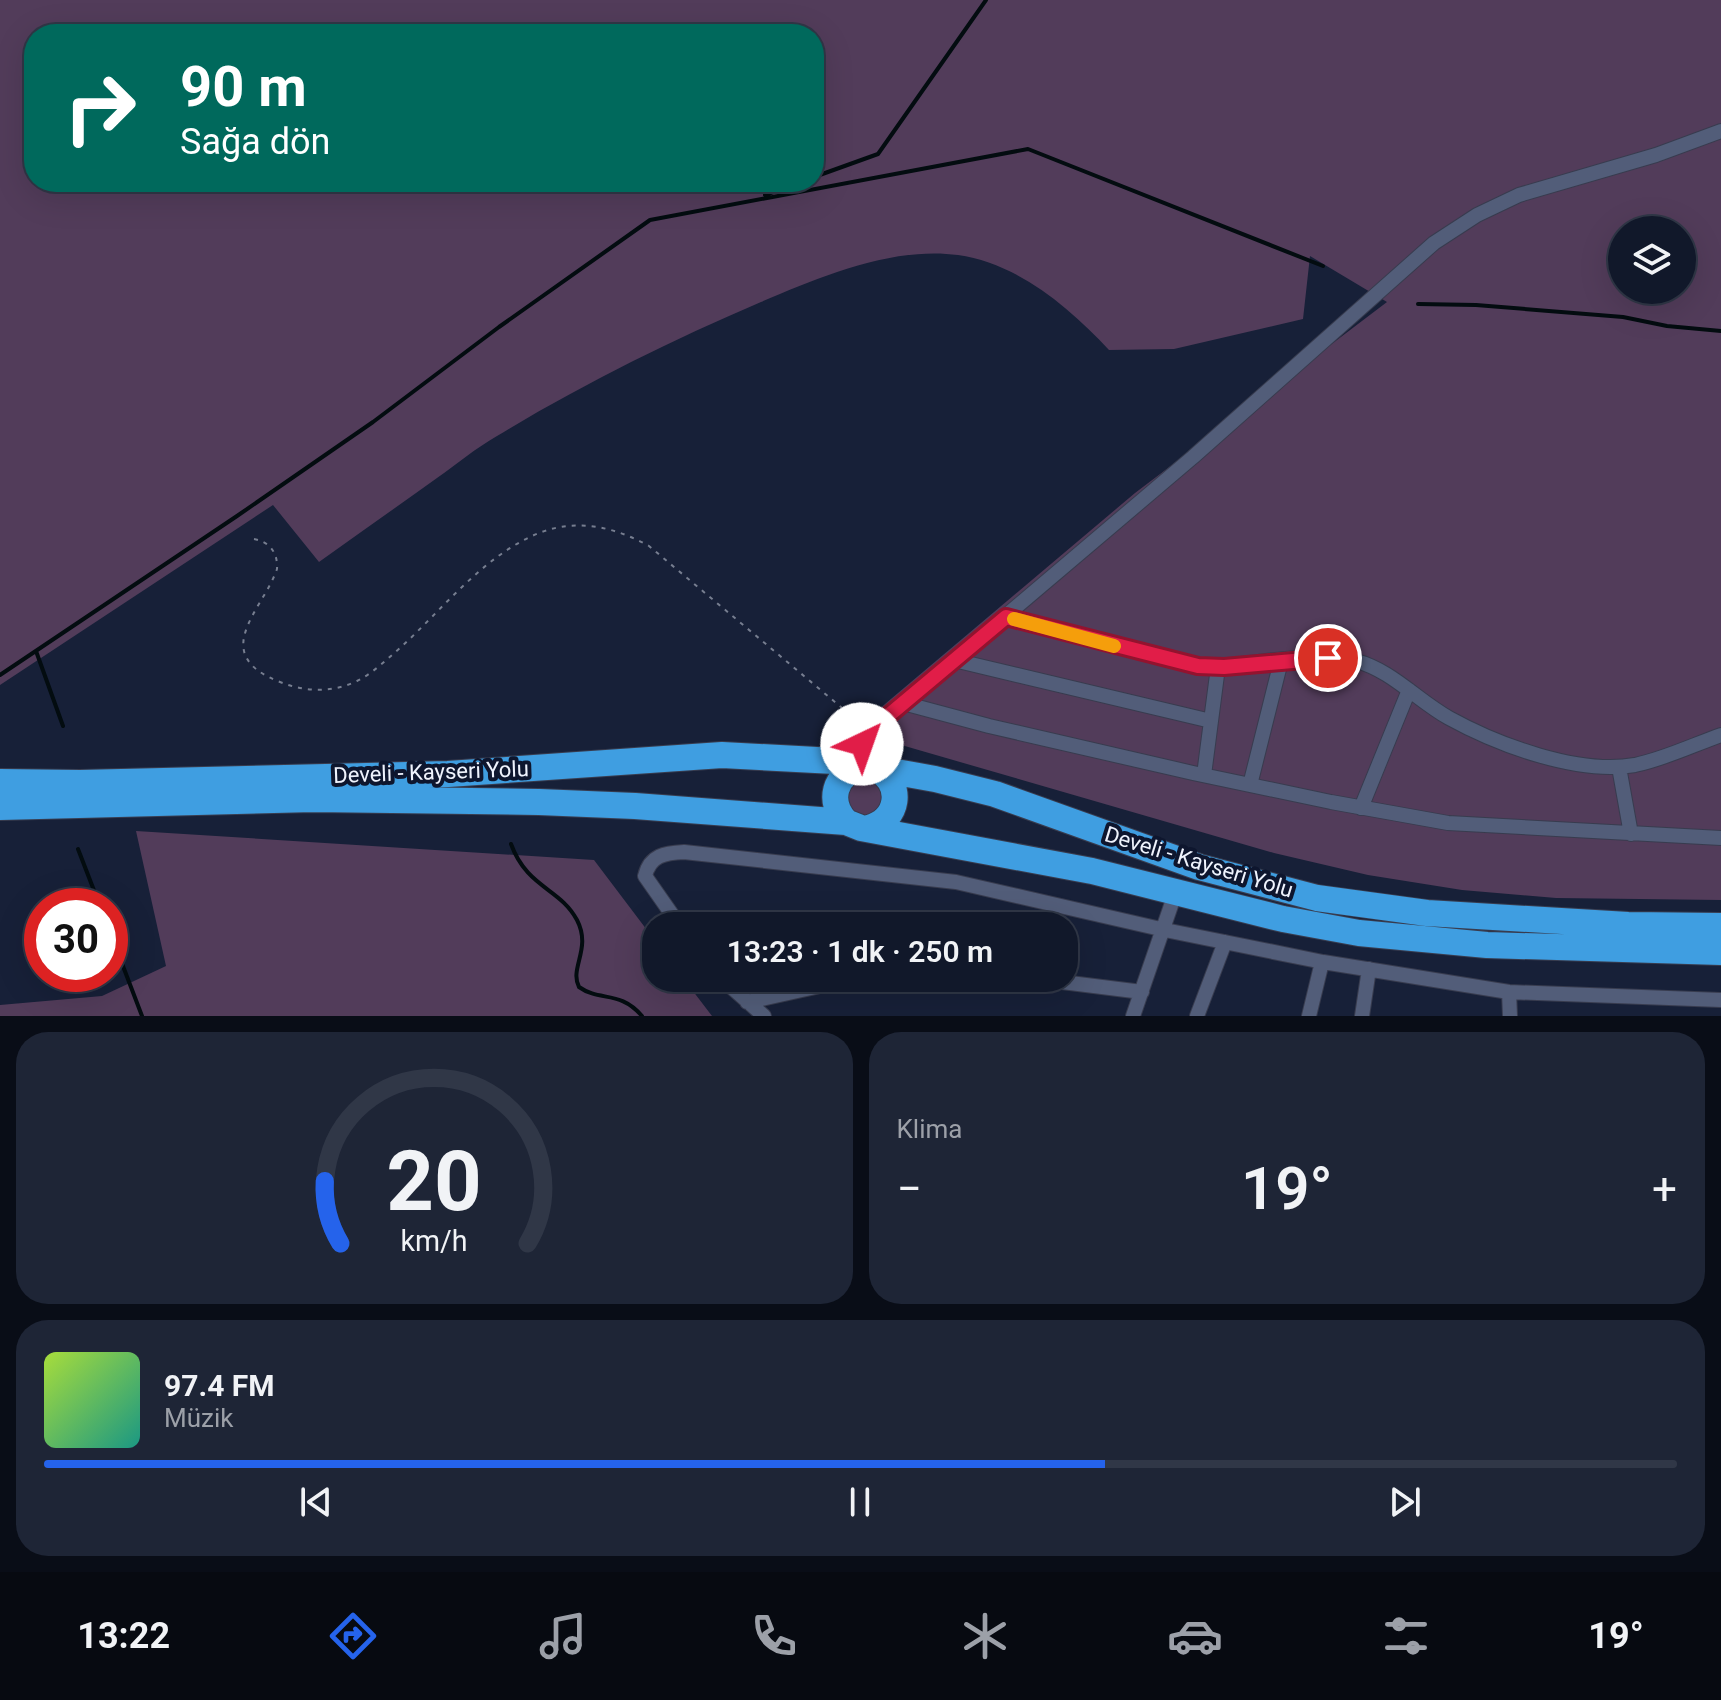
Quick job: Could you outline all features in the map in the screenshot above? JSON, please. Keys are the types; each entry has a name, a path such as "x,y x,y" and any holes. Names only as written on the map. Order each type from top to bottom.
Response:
{"highway":[{"name":"Develi - Kayseri Yolu","path":"0,782 80,783 448,774 722,755 835,761 935,779 995,794 1199,867 1317,898 1427,913 1628,925 1721,926"},
{"path":"869,767 889,779 895,801 883,822 857,825 836,809 836,785 846,773 869,767"},
{"name":"Develi - Kayseri Yolu","path":"0,807 313,799 635,806 857,825 1045,861 1283,919 1397,938 1487,945 1721,952"}],"street":[{"path":"869,767 862,759 861,751 870,731 1193,457 1412,260 1457,227 1497,204 1540,187 1656,155 1721,131"},
{"path":"1006,617 1185,664 1218,667 1328,658 1356,661 1382,672 1447,717 1497,739 1570,763 1619,767 1639,764 1721,735"},
{"path":"954,660 1211,721"},
{"path":"1250,785 1281,661"},
{"path":"1204,775 1218,667"},
{"path":"1361,808 1409,690"},
{"path":"903,703 1204,775 1448,823 1721,838"},
{"path":"1619,767 1631,834"},
{"path":"670,912 645,876 655,858 684,852 956,882 1322,962 1509,992 1721,1000"},
{"path":"1133,1016 1176,891"},
{"path":"1197,1016 1225,942"},
{"path":"1309,1016 1322,962"},
{"path":"1368,1016 1362,1016 1369,969"},
{"path":"1078,984 1142,992"},
{"path":"736,992 764,1016"},
{"path":"747,1002 793,992"},
{"path":"1509,992 1510,1016"}],"path":[{"path":"254,539 265,542 273,550 277,569 247,624 245,649 258,671 293,687 320,690 357,681 379,667 486,566 517,544 554,528 591,526 620,532 656,551 870,731"}],"shaded area":[{"path":"0,0 1721,0 1721,900 1556,898 1462,890 1368,875 1274,853 853,731 1135,493 1387,302 1310,256 1303,319 1174,349 1109,350 1041,290 1001,267 980,260 933,253 883,259 857,266 784,292 693,332 561,399 482,446 319,562 273,505 0,685"},
{"path":"873,778 886,800 867,818 848,810 848,784 852,780"},
{"path":"136,831 594,860 642,923 642,992 694,992 712,1016 0,1016 0,1005 128,992 128,984 166,966"}],"waterway":[{"path":"824,173 878,154 986,0"},
{"path":"824,187 1028,149 1323,266"},
{"path":"765,195 773,192"},
{"path":"0,675 373,422 499,327 650,220 799,192"},
{"path":"1418,304 1476,305 1623,317 1667,326 1721,331"},
{"path":"36,651 63,726"},
{"path":"511,844 526,870 562,901 577,920 582,940 577,973 579,987 618,999 642,1016"},
{"path":"78,849 93,888"},
{"path":"128,979 142,1016"}],"slow traffic":[{"path":"1014,619 1114,646"}],"route":[{"path":"862,744 870,731 1006,617 1198,666 1224,667 1328,658"}]}
